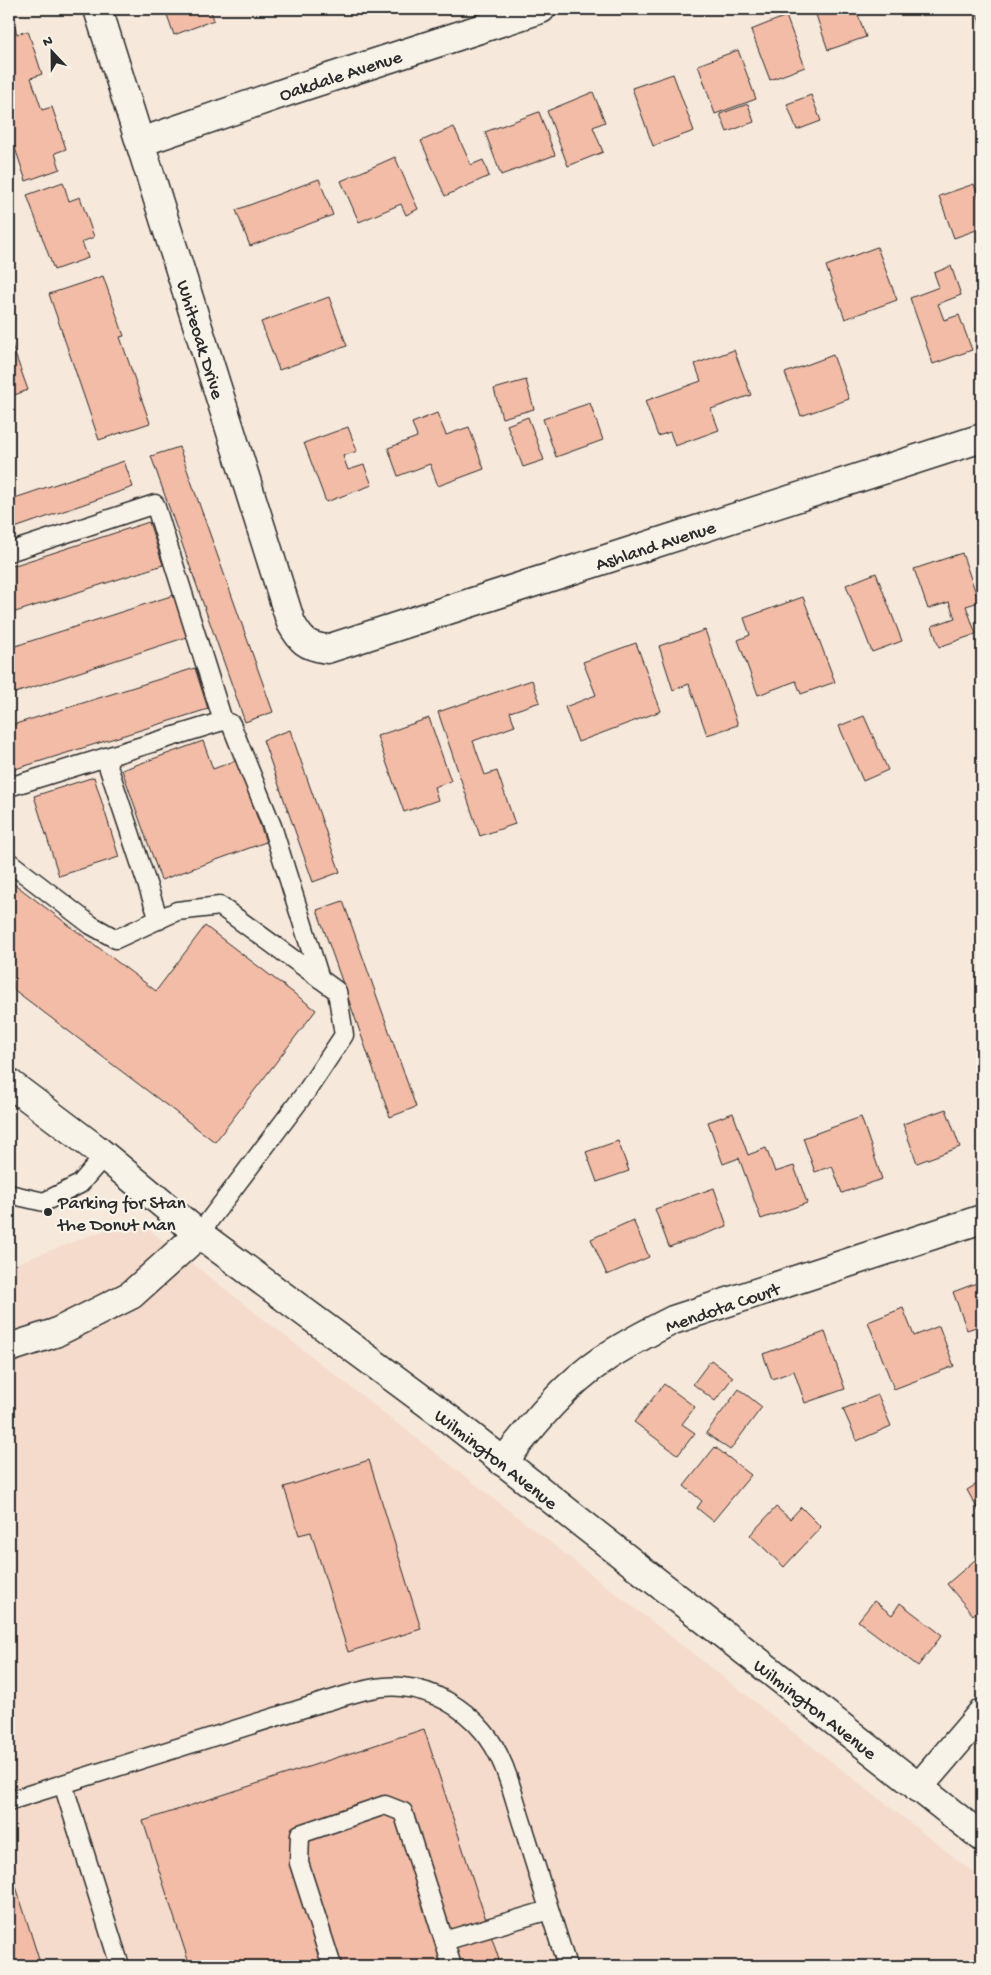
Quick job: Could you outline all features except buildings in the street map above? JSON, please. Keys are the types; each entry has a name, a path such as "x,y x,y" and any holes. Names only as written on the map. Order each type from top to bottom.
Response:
{"street":[{"name":"Whiteoak Drive","path":"98,9 291,623 299,638 312,646 327,649"},
{"name":"Oakdale Avenue","path":"141,142 292,90 540,9"},
{"name":"Ashland Avenue","path":"327,649 982,438"},
{"name":"Wilmington Avenue","path":"9,1083 104,1156 199,1234 449,1419 918,1788 982,1836"},
{"name":"Mendota Court","path":"503,1462 566,1390 601,1360 641,1336 673,1320 982,1219"},
{"path":"9,1348 55,1333 131,1295 199,1234"},
{"path":"918,1788 982,1714"}],"lane":[{"path":"9,552 155,504 223,721"},
{"path":"9,787 223,721 230,724 272,826 320,979"},
{"path":"105,757 159,920"},
{"path":"9,862 91,925 116,939 177,911 220,906 337,991 344,1035 306,1092 199,1234"},
{"path":"9,1194 44,1202 80,1184 104,1156"},
{"path":"9,1801 370,1689 401,1687 434,1694 464,1712 484,1732 498,1753 567,1966"},
{"path":"63,1784 120,1966"},
{"path":"332,1966 299,1863 300,1834 385,1804 402,1812 452,1966"},
{"path":"444,1941 549,1910"}],"shaded area":[{"path":"135,1219 982,1879 982,1966 9,1966 9,1266"}],"place":[{"name":"Parking for Stan the Donut Man","path":"48,1212"}]}
